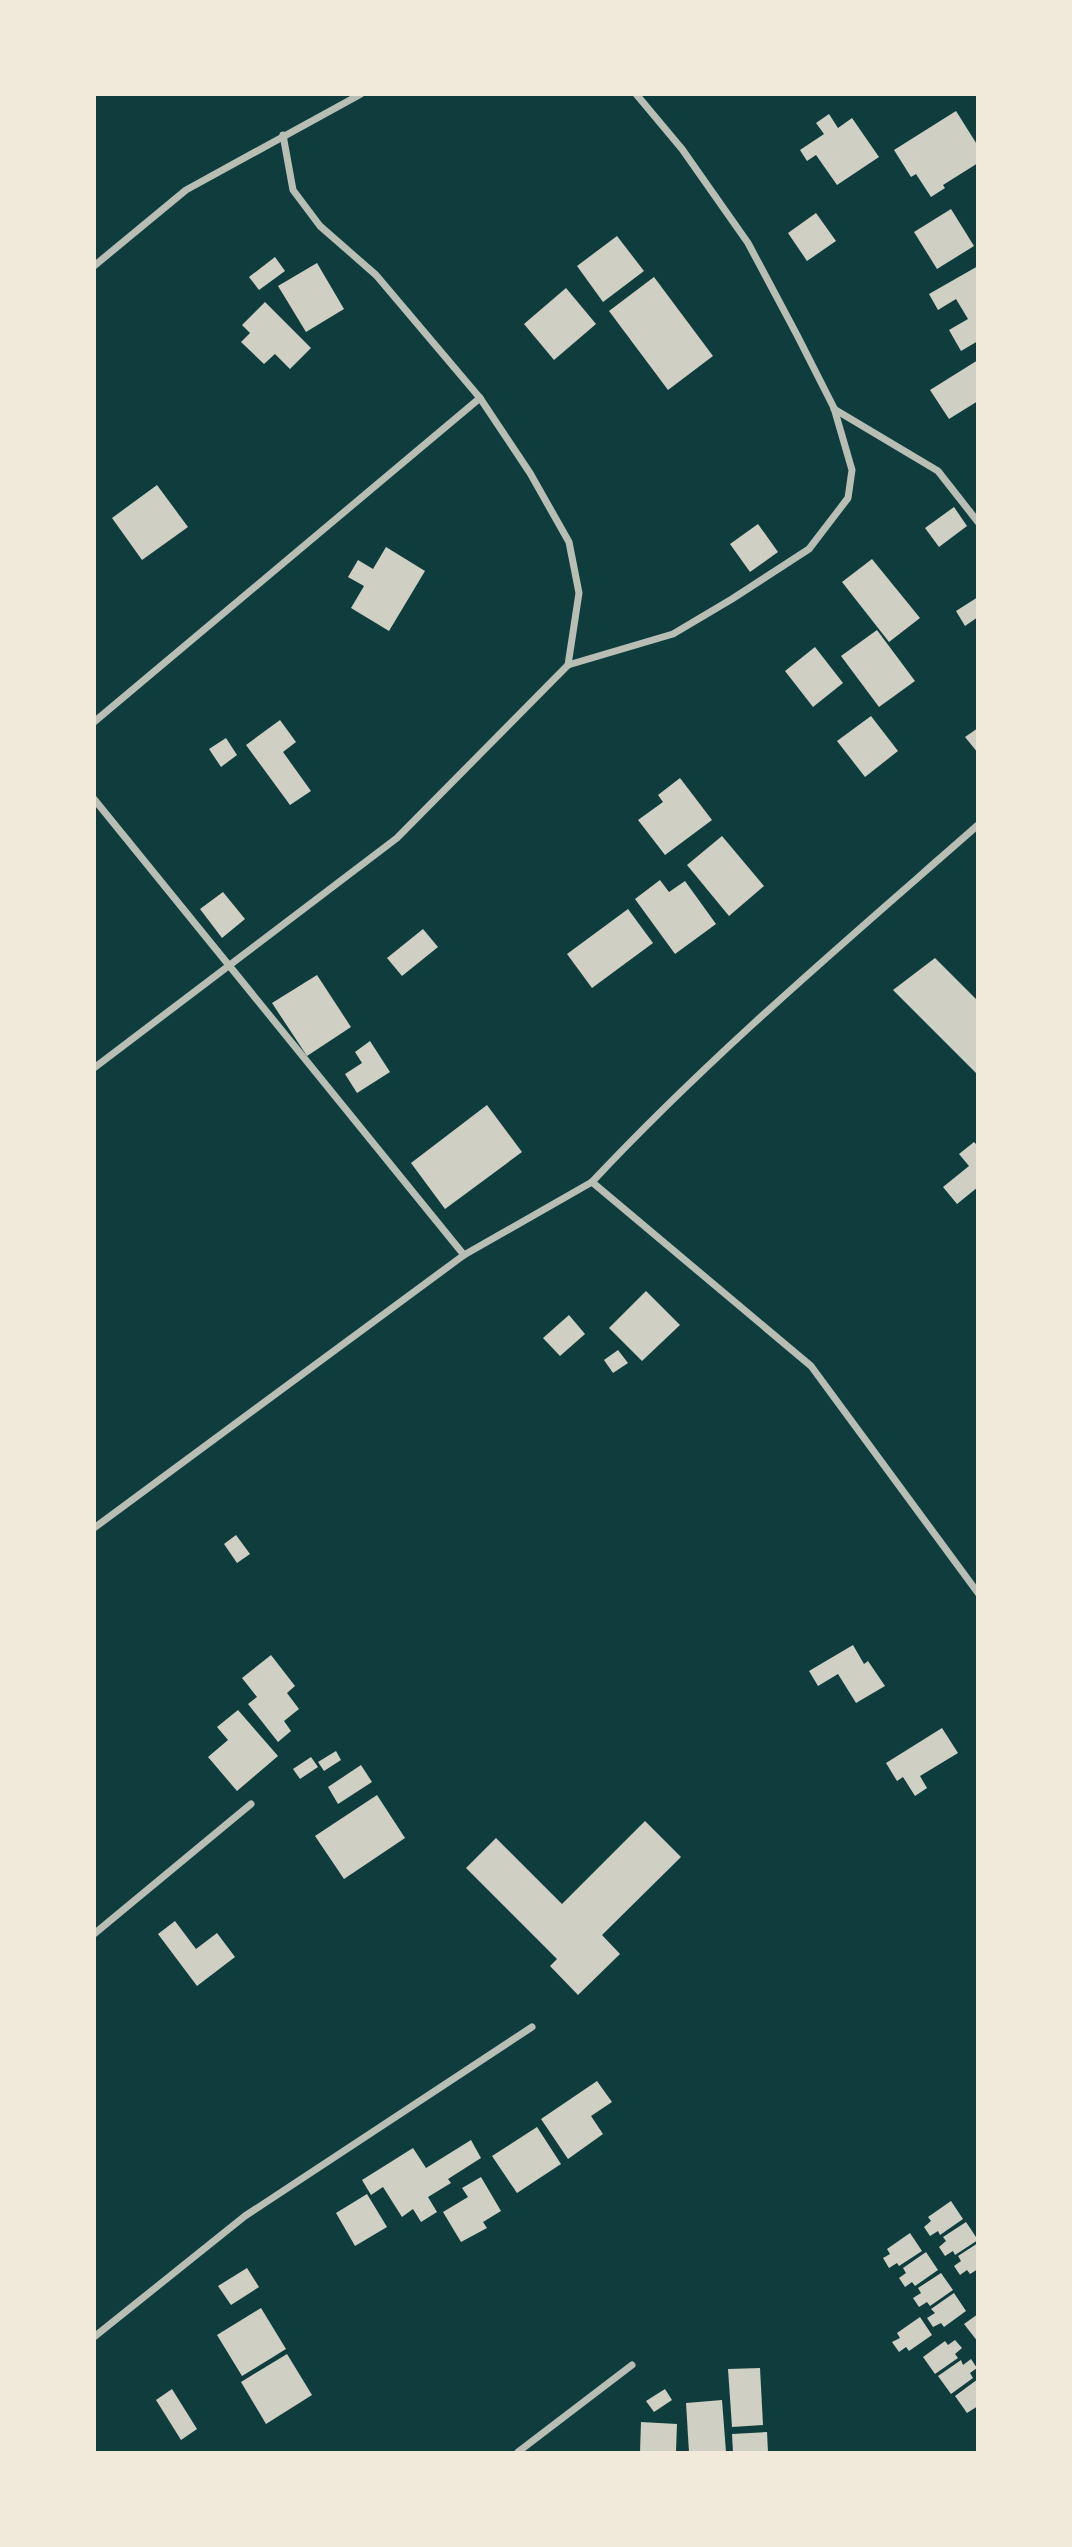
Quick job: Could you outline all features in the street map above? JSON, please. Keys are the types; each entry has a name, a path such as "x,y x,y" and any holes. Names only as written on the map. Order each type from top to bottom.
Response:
{"street":[{"path":"94,266 186,190 361,94"},
{"path":"94,1068 397,838 568,664 673,634 809,549 848,498 852,470 834,408 748,243 682,149 636,94"},
{"path":"283,135 293,190 320,226 376,275 480,398 530,473 569,542 579,593 568,664"},
{"path":"94,722 480,398"},
{"path":"834,408 938,471 978,522"},
{"path":"94,799 464,1255"},
{"path":"94,1528 464,1255 592,1182 654,1116 761,1015 978,825"},
{"path":"592,1182 811,1366 978,1593"},
{"path":"94,1934 251,1804"},
{"path":"94,2337 246,2216 532,2027"},
{"path":"518,2452 632,2365"}],"building":[{"path":"956,111 978,146 978,163 943,185 945,188 931,197 916,174 911,177 894,150"},
{"path":"829,114 838,128 852,118 879,157 837,185 816,155 807,161 800,150 824,134 816,123"},
{"path":"951,209 974,246 937,269 914,232"},
{"path":"816,213 836,241 807,261 788,233"},
{"path":"617,236 644,271 603,302 577,266"},
{"path":"275,257 285,271 259,290 249,277"},
{"path":"317,263 344,309 306,332 278,286"},
{"path":"978,266 978,341 961,351 949,330 968,319 956,299 938,310 929,294"},
{"path":"654,277 713,356 668,390 609,311"},
{"path":"566,288 596,324 554,360 524,324"},
{"path":"265,302 311,348 290,369 275,354 264,364 241,342 250,333 242,325"},
{"path":"978,360 978,401 949,419 930,390"},
{"path":"157,485 188,527 142,560 112,518"},
{"path":"954,507 967,526 939,547 925,528"},
{"path":"758,524 778,552 750,572 730,544"},
{"path":"386,547 425,571 389,631 351,608 364,586 348,577 358,560 373,569"},
{"path":"872,559 920,618 889,642 842,582"},
{"path":"978,597 978,617 965,626 956,611"},
{"path":"877,630 915,681 879,707 841,656"},
{"path":"815,647 843,683 813,707 785,671"},
{"path":"871,716 898,751 865,777 837,741"},
{"path":"280,720 296,742 283,752 311,791 290,805 246,745"},
{"path":"978,728 978,753 965,737"},
{"path":"226,738 237,755 221,767 209,749"},
{"path":"680,778 712,820 665,855 638,820 663,802 658,795"},
{"path":"722,836 764,886 729,916 687,865"},
{"path":"660,880 669,892 685,881 716,924 675,954 635,899"},
{"path":"223,892 245,919 222,938 200,909"},
{"path":"628,909 653,943 592,988 567,954"},
{"path":"423,929 438,947 402,976 387,958"},
{"path":"935,958 978,1001 978,1075 893,990"},
{"path":"317,975 351,1027 307,1056 272,1003"},
{"path":"370,1041 390,1072 357,1093 345,1074 362,1063 355,1052"},
{"path":"487,1105 522,1152 445,1209 411,1163"},
{"path":"974,1142 978,1146 978,1187 957,1204 943,1187 969,1166 959,1154"},
{"path":"646,1291 680,1325 642,1361 609,1328"},
{"path":"569,1315 585,1334 560,1356 543,1338"},
{"path":"618,1350 628,1363 613,1373 604,1360"},
{"path":"236,1535 250,1554 237,1563 224,1544"},
{"path":"853,1645 864,1664 868,1661 885,1686 856,1703 838,1674 818,1686 809,1671"},
{"path":"271,1655 295,1686 287,1693 299,1709 284,1721 291,1731 278,1742 248,1704 257,1697 242,1678"},
{"path":"238,1710 278,1756 237,1791 208,1757 228,1740 217,1727"},
{"path":"942,1728 958,1753 920,1776 927,1788 915,1796 903,1777 897,1781 886,1763"},
{"path":"336,1751 341,1760 324,1771 318,1762"},
{"path":"311,1757 318,1767 300,1779 293,1769"},
{"path":"361,1765 372,1782 338,1804 328,1787"},
{"path":"377,1795 405,1838 344,1879 315,1836"},
{"path":"645,1821 681,1857 602,1935 620,1954 578,1995 550,1966 557,1959 466,1868 496,1838 562,1904"},
{"path":"175,1921 196,1949 217,1933 235,1957 197,1986 158,1934"},
{"path":"597,2081 612,2102 591,2116 603,2134 568,2159 541,2119"},
{"path":"537,2127 561,2164 517,2193 492,2156"},
{"path":"471,2140 481,2158 448,2179 451,2183 428,2197 437,2212 421,2222 413,2209 402,2217 383,2187 371,2195 362,2180 413,2148 426,2168"},
{"path":"481,2177 501,2211 483,2222 487,2228 461,2242 443,2212 468,2197 462,2188"},
{"path":"367,2194 387,2227 355,2246 336,2213"},
{"path":"951,2201 963,2219 940,2235 938,2231 930,2236 924,2227 931,2221 928,2217"},
{"path":"966,2222 978,2240 955,2255 953,2251 945,2256 939,2247 946,2241 943,2237"},
{"path":"910,2233 922,2251 899,2266 897,2263 889,2268 883,2258 890,2254 887,2249"},
{"path":"978,2243 978,2269 970,2274 967,2270 960,2275 954,2266 961,2261 958,2256"},
{"path":"926,2252 938,2270 915,2286 912,2282 905,2287 899,2278 906,2273 903,2268"},
{"path":"247,2268 259,2287 231,2305 218,2286"},
{"path":"941,2273 953,2290 930,2306 927,2302 919,2307 913,2298 921,2293 918,2288"},
{"path":"954,2293 966,2311 944,2327 941,2323 933,2327 927,2318 935,2313 931,2309"},
{"path":"261,2308 286,2349 242,2376 217,2335"},
{"path":"978,2314 978,2342 964,2324"},
{"path":"920,2317 932,2335 909,2351 906,2347 899,2352 892,2342 900,2338 897,2333"},
{"path":"955,2340 962,2348 955,2354 958,2358 935,2374 923,2357 945,2341 948,2345"},
{"path":"287,2354 312,2395 266,2424 241,2382"},
{"path":"971,2359 977,2368 970,2373 973,2378 951,2394 938,2376 961,2360 963,2365"},
{"path":"760,2368 763,2425 732,2427 728,2369"},
{"path":"978,2379 978,2406 967,2413 955,2396"},
{"path":"172,2389 197,2429 181,2440 156,2400"},
{"path":"665,2389 672,2400 654,2412 646,2401"},
{"path":"722,2400 726,2452 689,2452 686,2403"},
{"path":"641,2422 677,2424 676,2452 640,2452"},
{"path":"767,2432 768,2452 733,2452 732,2434"}]}
